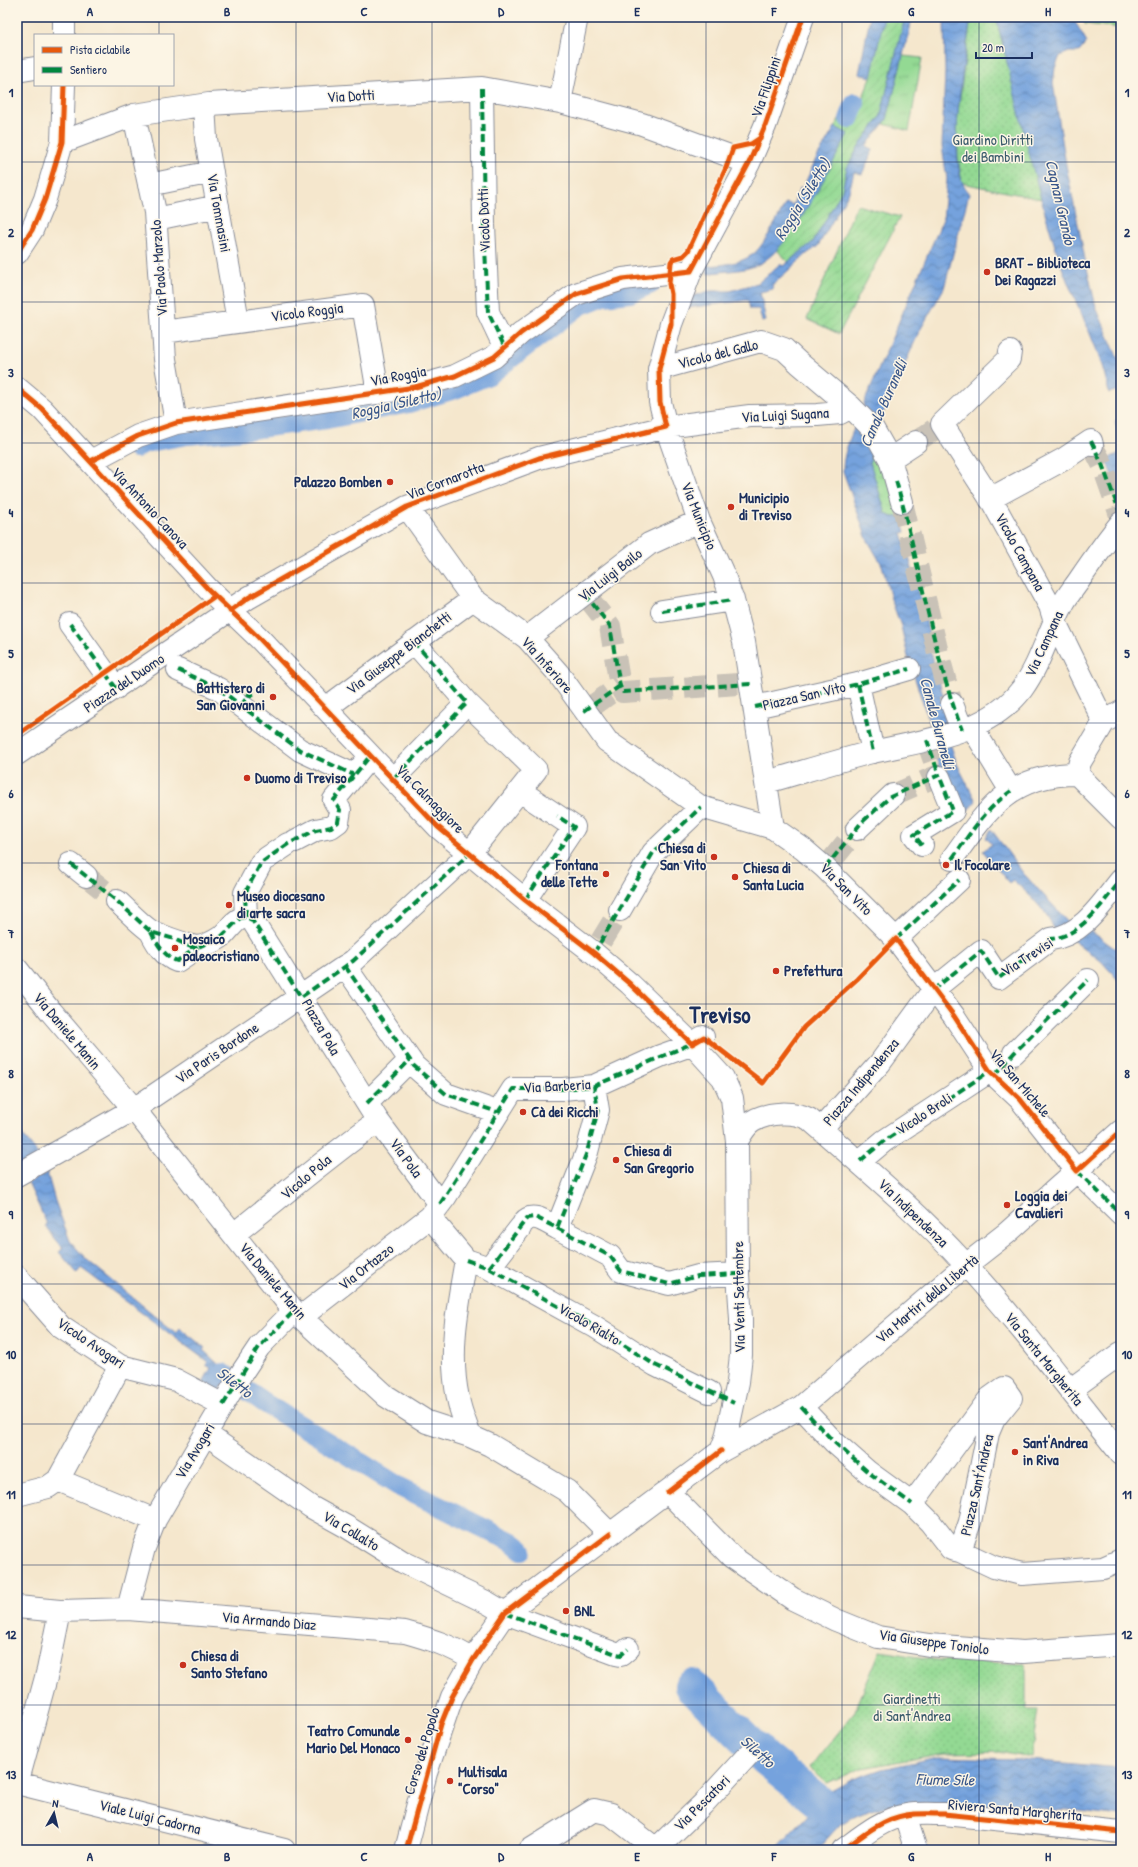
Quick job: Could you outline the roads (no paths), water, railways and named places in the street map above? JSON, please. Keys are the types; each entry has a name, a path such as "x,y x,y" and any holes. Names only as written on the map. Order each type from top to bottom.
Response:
{"street":[{"path":"64,17 64,34"},
{"path":"560,102 577,17"},
{"name":"Via Filippini","path":"671,324 691,271 749,163 765,126 803,17"},
{"path":"17,72 34,68"},
{"path":"17,253 32,230 45,199 62,142 64,86"},
{"name":"Via Dotti","path":"62,142 134,115 204,105 482,88 560,102 642,124 749,163"},
{"name":"Vicolo Dotti","path":"482,88 484,225 488,312 505,348"},
{"name":"Via Tommasini","path":"204,105 206,139 238,321"},
{"name":"Via Paolo Marzolo","path":"134,115 156,219 165,359 176,423"},
{"path":"149,185 212,172"},
{"path":"156,219 218,206"},
{"name":"Via Roggia","path":"91,461 138,436 176,423 415,388 454,376 494,357 521,333 576,294 623,279 664,278 691,271"},
{"path":"664,278 671,294 671,324"},
{"name":"Vicolo Roggia","path":"163,332 363,305 378,393"},
{"name":"Via Municipio","path":"671,324 659,369 660,402 666,427 699,521 724,576 733,600 744,642 745,684 755,707"},
{"name":"Vicolo del Gallo","path":"659,369 761,341 784,349 798,363 851,407"},
{"name":"Vicolo Campana","path":"1010,352 1009,359 942,424 992,501 1050,606 1055,622 1112,717"},
{"name":"Via Antonio Canova","path":"17,388 42,409 230,611"},
{"path":"851,407 873,430 887,454 902,502"},
{"name":"Via Luigi Sugana","path":"666,427 750,416 817,415 840,413 851,407"},
{"name":"Via Cornarotta","path":"230,611 248,598 407,507 539,458 666,427"},
{"path":"887,454 916,442"},
{"path":"992,501 1092,443"},
{"name":"Via Inferiore","path":"407,507 473,599 527,638 588,709 607,741 702,807"},
{"name":"Via Campana","path":"873,752 944,736 994,715 1013,699 1022,689 1033,672 1063,604 1121,518"},
{"name":"Via Luigi Bailo","path":"527,638 586,596 649,544 699,521"},
{"name":"Via Giuseppe Bianchetti","path":"326,708 473,599"},
{"path":"662,611 733,600"},
{"name":"Piazza del Duomo","path":"17,754 230,611"},
{"name":"Via Calmaggiore","path":"230,611 258,637 438,827 525,900 597,947 630,984 698,1040"},
{"path":"70,624 116,688"},
{"path":"414,642 467,703 536,770 469,854 349,964 412,1063 446,1094 497,1112"},
{"name":"Piazza San Vito","path":"773,828 755,707 858,684 909,669"},
{"name":"Piazza del Duomo","path":"178,670 247,701 300,750 354,776"},
{"name":"Piazza San Vito","path":"858,684 873,752"},
{"path":"393,779 467,703"},
{"path":"952,704 944,736 1011,791"},
{"path":"1077,774 1080,762 1112,717"},
{"path":"767,782 873,752"},
{"path":"246,917 245,893 264,861 292,842 316,830 331,827 338,822 340,810 334,800 335,797 370,756"},
{"path":"952,858 994,804 1011,791 1042,777 1077,774 1121,818"},
{"path":"922,844 914,835 953,811 939,777"},
{"path":"520,791 566,821 525,900"},
{"path":"857,829 893,795"},
{"path":"620,910 654,852 702,807 773,828"},
{"name":"Via San Vito","path":"773,828 803,849 829,864 896,939 934,989"},
{"path":"896,939 959,880"},
{"name":"Via Trevisi","path":"934,989 981,951 999,978 1051,939 1058,939 1083,925 1121,880"},
{"path":"117,901 151,932 174,939 191,947 198,947 221,937 240,918 246,917 252,920 301,997"},
{"name":"Piazza Pola","path":"349,964 301,997 373,1111"},
{"name":"Via Daniele Manin","path":"17,969 51,1012 134,1109 298,1314 386,1396 428,1422 470,1436 490,1446 567,1491 610,1534"},
{"path":"1014,1053 1088,980"},
{"name":"Piazza Indipendenza","path":"860,1161 821,1130 880,1063 934,989"},
{"name":"Via San Michele","path":"934,989 995,1072 1020,1099 1077,1171 1121,1214"},
{"name":"Via Paris Bordone","path":"21,1172 134,1109 301,997"},
{"name":"Via Barberia","path":"435,1211 513,1089 594,1086 698,1040"},
{"name":"Via Venti Settembre","path":"698,1040 723,1078 732,1098 737,1141 738,1274 741,1319 741,1355 720,1397 726,1438 721,1450"},
{"path":"373,1111 412,1063"},
{"name":"Vicolo Broli","path":"860,1161 884,1140 995,1072"},
{"path":"557,1228 587,1152 598,1110 594,1086"},
{"name":"Via Pola","path":"373,1111 466,1260"},
{"name":"Vicolo Pola","path":"234,1234 305,1179 337,1151 373,1111"},
{"path":"737,1141 743,1130 753,1121 778,1114 800,1114 809,1119 821,1130"},
{"name":"Via Martiri della Libertà","path":"721,1450 800,1407 966,1265 1007,1232 1121,1131"},
{"name":"Via Indipendenza","path":"860,1161 966,1265"},
{"name":"Via Ortazzo","path":"298,1314 435,1211"},
{"path":"490,1268 522,1225 530,1217 535,1217 610,1256 621,1271 669,1284 698,1276 738,1274"},
{"path":"466,1260 456,1318 455,1370 458,1399 470,1436"},
{"name":"Vicolo Rialto","path":"466,1260 490,1268 594,1326 656,1365 720,1397"},
{"name":"Via Santa Margherita","path":"966,1265 1121,1454"},
{"name":"Vicolo Avogari","path":"17,1277 61,1327 120,1366 176,1380 225,1401"},
{"name":"Via Avogari","path":"128,1609 144,1548 155,1520 186,1465 259,1346 298,1314"},
{"path":"1070,1390 1121,1353"},
{"path":"17,1495 48,1487 58,1480 120,1366"},
{"name":"Piazza Sant'Andrea","path":"1004,1388 1011,1398 994,1419 988,1433 970,1522 960,1551 951,1549 930,1522 912,1504 990,1398 1004,1388"},
{"path":"800,1407 834,1442 868,1472 912,1504"},
{"name":"Via Collalto","path":"206,1434 311,1507 403,1562 488,1603 505,1613 616,1654 621,1655 628,1649"},
{"name":"Corso del Popolo","path":"406,1850 441,1724 452,1697 473,1660 505,1613 668,1492 721,1450"},
{"path":"58,1480 155,1520"},
{"name":"Via Giuseppe Toniolo","path":"668,1492 740,1564 793,1599 836,1620 878,1637 929,1645 1023,1652 1121,1644"},
{"path":"960,1551 994,1567 1022,1574 1103,1568 1121,1560"},
{"name":"Via Armando Diaz","path":"17,1607 60,1611 128,1609 405,1632 435,1640 457,1650 473,1660"},
{"path":"17,1784 48,1670 60,1611"},
{"name":"Via Pescatori","path":"655,1849 703,1804 749,1754"},
{"name":"Viale Luigi Cadorna","path":"17,1784 280,1850"},
{"path":"530,1850 594,1810 611,1814 655,1849"},
{"name":"Riviera Santa Margherita","path":"843,1850 879,1825 905,1816 944,1814 1121,1832"},
{"path":"905,1816 916,1850"}],"water":[{"path":"870,17 884,17 871,77 859,74"},
{"path":"905,17 912,17 908,39 887,119 866,146 873,150 862,174 854,172 849,192 818,246 772,285 773,289 760,292 766,321 762,322 759,309 750,309 748,300 687,308 693,296 709,291 730,291 758,283 780,264 783,266 813,242 842,191 847,168 860,144 880,118"},
{"name":"Canale Buranelli","path":"944,17 971,17 961,82 957,135 961,180 969,194 944,288 919,332 877,427 862,412 864,403 943,219 947,179 942,146 945,71"},
{"name":"Cagnan Grando","path":"996,17 1072,17 1087,42 1079,52 1069,52 1060,56 1055,68 1053,83 1066,165 1096,307 1121,366 1121,389 1109,393 1105,375 1093,341 1064,273 1049,227"},
{"path":"835,127 848,134 809,206 784,242 771,255 753,267 708,274 706,266 736,262 747,258 761,246 786,203 793,205 800,188 803,188 816,159"},
{"path":"1118,420 1121,429 1121,447 1115,421"},
{"name":"Canale Buranelli","path":"855,426 870,441 875,450 871,455 870,463 886,514 892,517 901,517 905,532 902,533 923,607 931,646 929,646 946,706 944,723 930,725 908,657 901,626 891,599 882,565 867,539 843,471 845,453"},
{"path":"1121,452 1121,498 1106,460"},
{"path":"949,740 957,764 976,801 962,817 929,743"},
{"path":"991,829 1023,873 1073,927 1054,932 1049,919 1038,904 1013,880 1009,883 983,851 992,844 986,838"},
{"path":"1088,929 1121,953 1121,983 1101,961 1071,939"},
{"path":"17,1128 41,1158 17,1165"},
{"path":"47,1172 55,1201 70,1241 86,1259 176,1333 180,1328 205,1348 203,1350 229,1374 218,1392 203,1382 211,1368 206,1365 208,1362 81,1268 77,1273 59,1252 63,1248 45,1226 47,1224 28,1183"},
{"name":"Fiume Sile","path":"938,1757 1018,1759 1121,1768 1121,1816 1072,1810 927,1803 904,1804 868,1811 847,1820 838,1827 817,1850 774,1850 831,1791 853,1779 882,1769"}],"waterway":[{"name":"Roggia (Siletto)","path":"849,119 855,103"},
{"name":"Roggia (Siletto)","path":"136,448 144,443 187,435 244,430 327,419 409,403 455,389 489,375 579,306 604,296 630,293 651,284"},
{"name":"Siletto","path":"223,1373 263,1402 400,1487 512,1542 522,1550"},
{"name":"Siletto","path":"691,1686 766,1759 830,1811"}],"tunnel":[{"path":"916,442 942,424"},
{"path":"1092,445 1102,464 1120,515"},
{"path":"902,502 938,653 952,704"},
{"path":"588,598 610,626 620,686 623,692 738,684"},
{"path":"591,707 620,686"},
{"path":"893,795 939,775 928,744"},
{"path":"832,860 857,829"},
{"path":"86,876 117,901"},
{"path":"601,941 620,910"},
{"path":"999,1070 1014,1053"}],"place":[{"name":"BRAT - Biblioteca Dei Ragazzi","path":"987,272"},
{"name":"Palazzo Bomben","path":"390,482"},
{"name":"Municipio di Treviso","path":"731,507"},
{"name":"Battistero di San Giovanni","path":"273,697"},
{"name":"Duomo di Treviso","path":"247,778"},
{"name":"Chiesa di San Vito","path":"714,857"},
{"name":"Il Focolare","path":"946,865"},
{"name":"Fontana delle Tette","path":"606,874"},
{"name":"Chiesa di Santa Lucia","path":"735,877"},
{"name":"Museo diocesano di arte sacra","path":"229,905"},
{"name":"Mosaico paleocristiano","path":"175,948"},
{"name":"Prefettura","path":"776,971"},
{"name":"Cà dei Ricchi","path":"523,1112"},
{"name":"Chiesa di San Gregorio","path":"616,1160"},
{"name":"Loggia dei Cavalieri","path":"1007,1205"},
{"name":"Sant'Andrea in Riva","path":"1015,1452"},
{"name":"BNL","path":"566,1611"},
{"name":"Chiesa di Santo Stefano","path":"183,1665"},
{"name":"Teatro Comunale Mario Del Monaco","path":"408,1740"},
{"name":"Multisala \"Corso\"","path":"450,1781"}],"district":[{"name":"Treviso","path":"720,1015"}],"park label":[{"name":"Giardino Diritti dei Bambini","path":"993,148"},
{"name":"Giardinetti di Sant'Andrea","path":"912,1708"}]}
